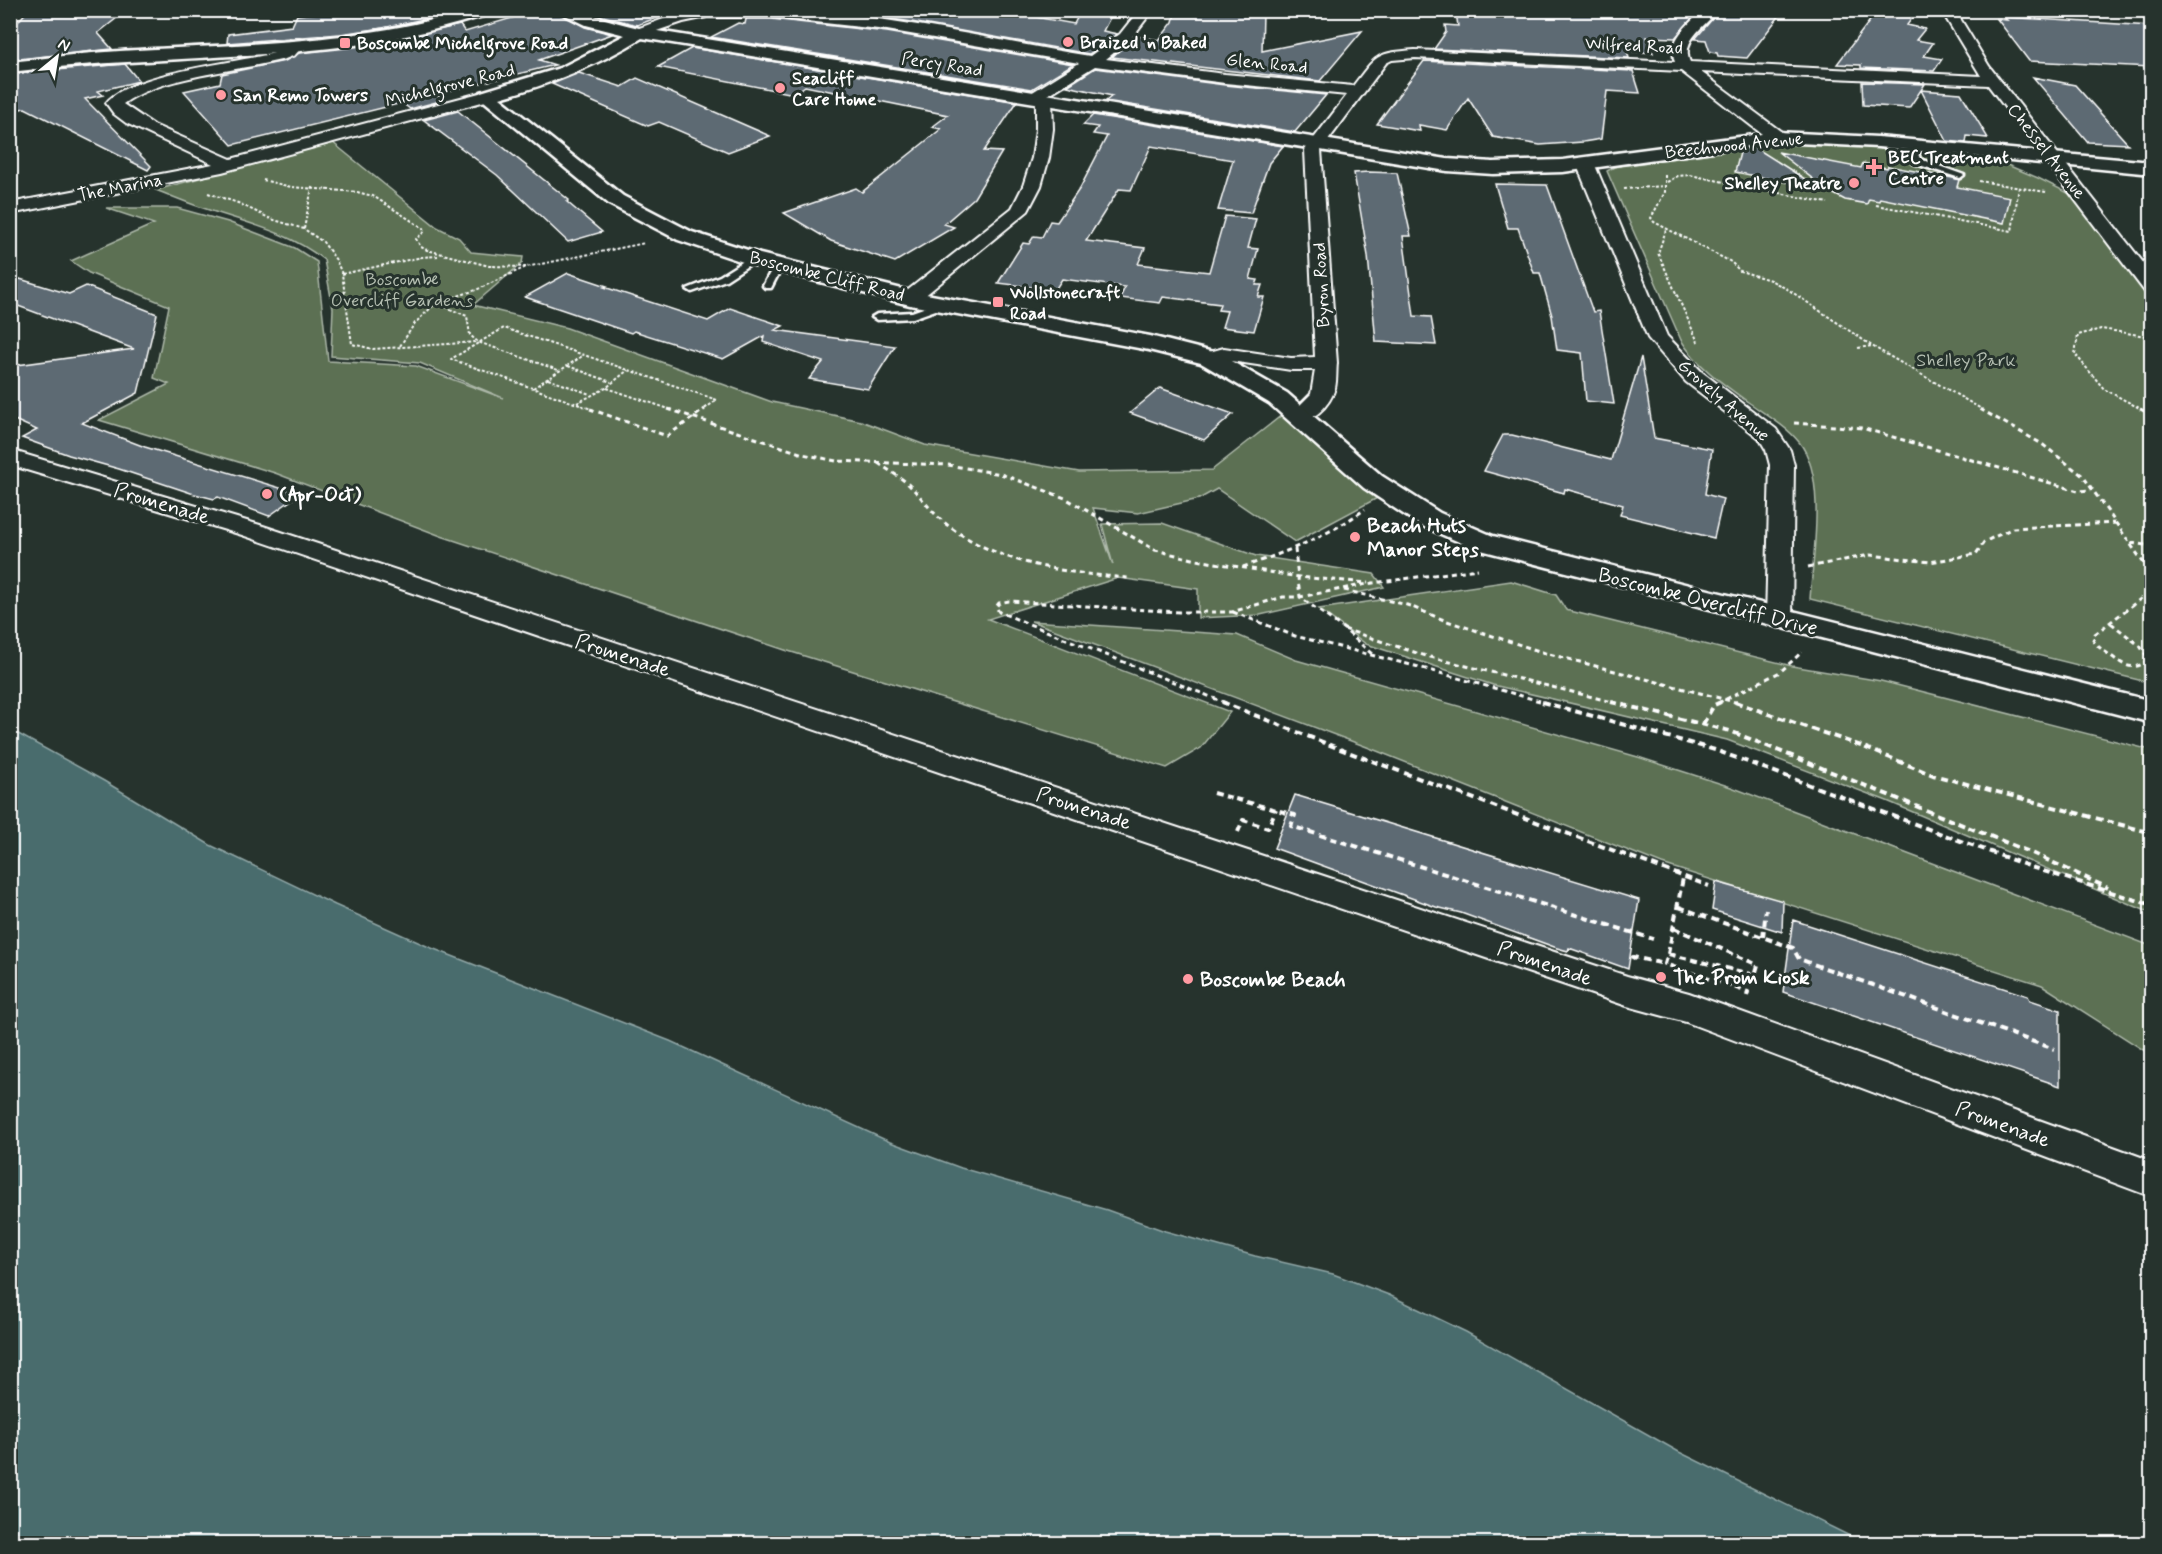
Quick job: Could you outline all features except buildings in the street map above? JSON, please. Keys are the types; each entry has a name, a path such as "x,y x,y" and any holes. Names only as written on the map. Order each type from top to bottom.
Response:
{"street":[{"path":"10,67 132,55 294,47 407,31 488,10"},
{"name":"Percy Road","path":"562,10 591,22 639,33 1318,145"},
{"path":"910,298 1019,211 1029,196 1047,127 1038,99 1131,30 1146,10"},
{"path":"1711,10 1683,39 1678,49 1679,59 1685,67 1777,137"},
{"name":"Chessel Avenue","path":"1948,10 1956,28 1992,81 2084,197 2151,288"},
{"name":"Glen Road","path":"639,33 667,22 692,16 759,12 883,25 1091,61 1173,72 1358,91"},
{"name":"Michelgrove Road","path":"226,166 556,76 584,65 639,33"},
{"path":"226,166 151,130 120,112 114,103 119,97 143,87 280,56 290,52 294,47"},
{"name":"Wilfred Road","path":"1318,145 1381,60 1403,54 1992,81"},
{"name":"Boscombe Cliff Road","path":"487,96 616,200 685,236 753,259 910,298 1150,343 1209,358 1278,398 1300,416"},
{"name":"Beechwood Avenue","path":"1318,145 1447,165 1541,167 1777,137 1852,139 2056,162 2151,168"},
{"name":"Byron Road","path":"1300,416 1321,399 1325,389 1326,363 1313,150 1318,145"},
{"name":"Grovely Avenue","path":"1585,163 1658,338 1694,377 1768,434 1778,450 1782,465 1779,619"},
{"name":"The Marina","path":"10,209 226,166"},
{"name":"Boscombe Cliff Road","path":"1209,358 1224,354 1291,364 1326,363"},
{"name":"Boscombe Overcliff Drive","path":"1300,416 1373,482 1431,519 1483,542 2151,712"},
{"name":"Promenade","path":"10,457 251,530 1627,991 1689,1008 2151,1179"}],"lane":[{"path":"1911,145 1916,161 1960,175"},
{"path":"692,289 723,278 753,259"},
{"path":"768,286 778,265"},
{"path":"877,317 913,315 943,304"}],"path":[{"path":"1648,155 1666,176 1663,200 1651,218 1653,222 1731,262 1740,271 1770,280 1789,290 1872,346 2042,444 2069,463 2083,476 2151,575"},
{"path":"226,166 233,173 291,187 374,196 423,228 424,232 416,239 421,247 442,256 489,266 526,267 685,236"},
{"path":"1941,170 1942,176 2084,197"},
{"path":"1597,192 1666,184 1678,176 1690,175 1828,203"},
{"path":"181,176 207,193 238,203 271,219 303,229 323,242 336,260 342,274 352,344 373,349 478,342 558,370"},
{"path":"1876,205 2012,231 2019,187"},
{"path":"303,229 312,188"},
{"path":"1666,230 1658,253 1701,346"},
{"path":"342,274 422,257 442,256"},
{"path":"400,346 415,323 436,303 476,290 526,267"},
{"path":"436,303 467,316 470,335 478,342"},
{"path":"504,328 717,400 667,436 451,359 478,342 504,328"},
{"path":"2151,337 2101,329 2078,335 2075,354 2104,389 2151,415"},
{"path":"1858,348 1872,346"},
{"path":"533,388 558,370 585,355"},
{"path":"567,365 611,382"},
{"path":"576,404 590,394 607,388 611,382 628,370"},
{"path":"548,379 590,394"},
{"path":"607,388 803,454 836,461 948,465 1001,474 1065,498 1155,550 1299,577 1373,583"},
{"path":"1768,434 1793,423 1862,428 2078,491 2091,490"},
{"path":"877,462 908,484 938,518 966,539 1006,556 1046,569 1079,575 1129,578"},
{"path":"1241,567 1295,549 1353,518 1372,504 1355,491 1373,482"},
{"path":"1780,570 1829,564 1870,555 1930,562 1976,554 1984,542 2013,528 2115,523"},
{"path":"2131,543 2151,546"},
{"path":"1295,549 1300,597"},
{"path":"1509,550 1498,566 1373,583 1300,597 1283,597 1232,612 1179,612 1009,601 999,603 996,607 999,612 1345,751 1709,886"},
{"path":"1340,589 1407,606 1545,653 1728,699 1861,746 1933,775 2151,833"},
{"path":"2111,623 2140,646 2149,659 2144,664 2137,667 2122,666 2094,644 2093,640 2095,634 2151,590"},
{"path":"1300,597 1344,628 1373,654"},
{"path":"1232,612 1295,636 1373,654 1715,750 2034,868 2151,905"},
{"path":"1344,628 1425,656 1730,731 2032,853 2124,895"},
{"path":"1703,724 1714,705 1780,672 1790,661 1830,632"},
{"path":"1213,793 1295,815 1291,826 1653,939"},
{"path":"1243,820 1268,828 1275,809"},
{"path":"1665,964 1683,878"},
{"path":"1678,907 1793,948 1799,959 2054,1049"},
{"path":"1763,937 1766,909"},
{"path":"1668,954 1755,975 1758,965 1674,928"},
{"path":"1633,957 1665,964 1748,992 1747,1002"}],"green space":[{"name":"Boscombe Overcliff Gardens","path":"332,142 437,227 459,238 471,252 523,257 522,263 473,305 567,328 772,402 861,421 925,445 1079,472 1212,470 1282,415 1381,496 1295,542 1217,489 1199,499 1138,513 1093,508 1113,565 1102,524 1162,523 1256,556 1374,574 1384,587 1260,615 1198,618 1198,589 1118,578 988,619 1230,712 1201,748 1167,768 785,650 441,536 275,473 99,420 169,384 154,378 169,306 89,273 71,261 154,224 106,208 177,208 228,222 295,248 317,262 328,361 416,366 503,398 420,363 331,356 333,308 324,260 280,234 156,190"},
{"name":"Shelley Park","path":"1794,144 1849,145 2005,164 2038,178 2070,194 2119,253 2151,298 2151,683 1810,599 1816,495 1808,457 1799,442 1788,431 1720,381 1687,349 1607,171 1614,167 1753,147"},
{"path":"1511,581 1556,595 1566,610 1792,666 1881,681 2151,750 2151,913 1887,801 1727,740 1493,685 1366,644 1319,609"},
{"path":"1031,621 1237,635 1296,660 1638,757 1731,787 2151,946 2151,1055 2042,985 1662,864 1367,747"}],"water":[{"path":"11,730 104,781 210,845 335,905 429,947 670,1041 890,1142 961,1168 1107,1210 1165,1231 1255,1256 1333,1274 1389,1295 1466,1332 1679,1452 1864,1543 11,1543"}],"place":[{"name":"Braized 'n Baked","path":"1068,42"},
{"name":"Boscombe Michelgrove Road","path":"345,43"},
{"name":"Seacliff Care Home","path":"780,88"},
{"name":"San Remo Towers","path":"221,95"},
{"name":"BEC Treatment Centre","path":"1874,167"},
{"name":"Shelley Theatre","path":"1854,183"},
{"name":"Wollstonecraft Road","path":"998,302"},
{"name":"(Apr-Oct)","path":"267,494"},
{"name":"Beach Huts Manor Steps","path":"1355,537"},
{"name":"The Prom Kiosk","path":"1661,977"},
{"name":"Boscombe Beach","path":"1188,979"}]}
